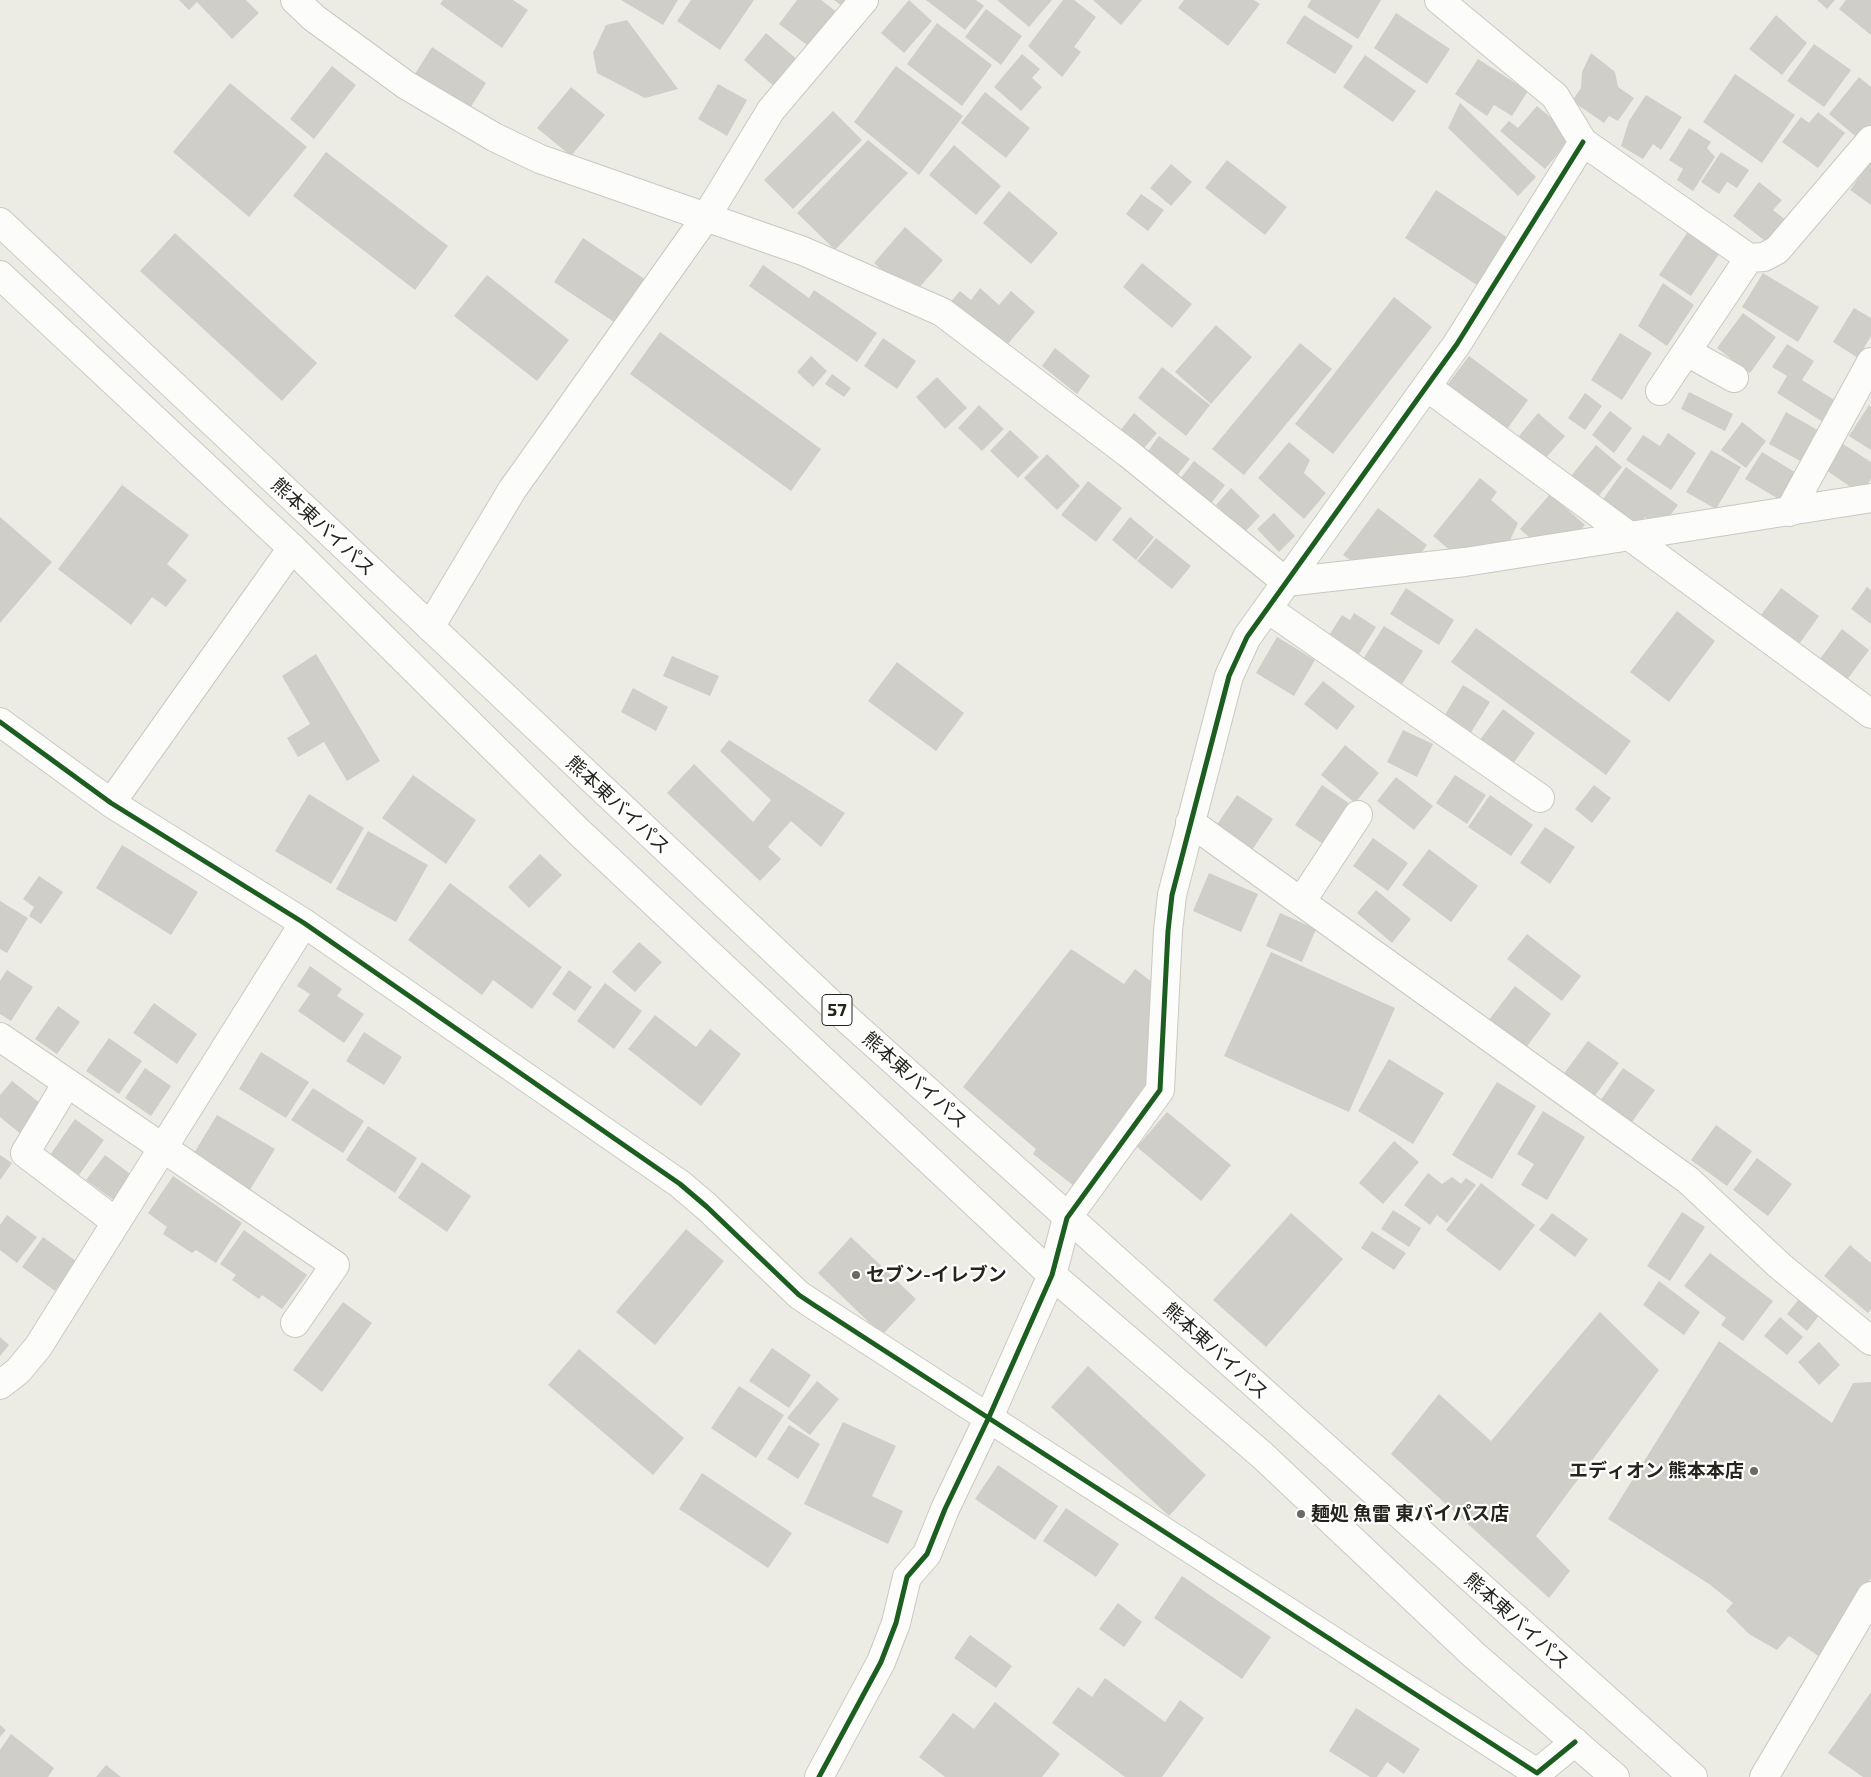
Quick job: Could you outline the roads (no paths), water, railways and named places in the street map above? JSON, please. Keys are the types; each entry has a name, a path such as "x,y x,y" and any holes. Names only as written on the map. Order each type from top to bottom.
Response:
{"main road":[{"path":"295,0 314,18 406,85 494,137 540,159 803,251 942,312 1129,454 1286,582 1465,562 1871,498"},
{"path":"430,627 512,490 706,217 771,110 864,0"},
{"path":"1439,0 1555,96 1583,142 1749,258 1764,258 1777,250 1871,140"},
{"path":"820,1777 881,1662 896,1623 907,1578 927,1554 945,1509 989,1417 1052,1275 1067,1218 1160,1090 1172,895 1229,676 1247,637 1457,344 1583,142"},
{"name":"熊本東バイパス","path":"0,222 847,1019 1693,1777"},
{"path":"1660,391 1749,258"},
{"name":"熊本東バイパス","path":"0,275 292,548 580,833 1052,1275 1262,1455 1474,1655 1615,1777"},
{"path":"1687,352 1734,378"},
{"path":"1789,512 1871,362"},
{"path":"1427,387 1871,714"},
{"path":"110,803 292,548"},
{"path":"1268,609 1540,798"},
{"path":"0,722 110,803 304,923 680,1184 707,1207 799,1295 1537,1773 1575,1742"},
{"path":"1301,902 1358,815"},
{"path":"1190,822 1688,1180 1780,1266 1871,1341"},
{"path":"0,1385 18,1371 38,1347 304,923"},
{"path":"0,1037 334,1265 295,1323"},
{"path":"67,1083 25,1153 116,1222"},
{"path":"1764,1777 1871,1596"}],"place":[{"name":"セブン-イレブン","path":"856,1275"},
{"name":"エディオン 熊本本店","path":"1754,1471"},
{"name":"麺処 魚雷 東バイパス店","path":"1301,1514"}]}
